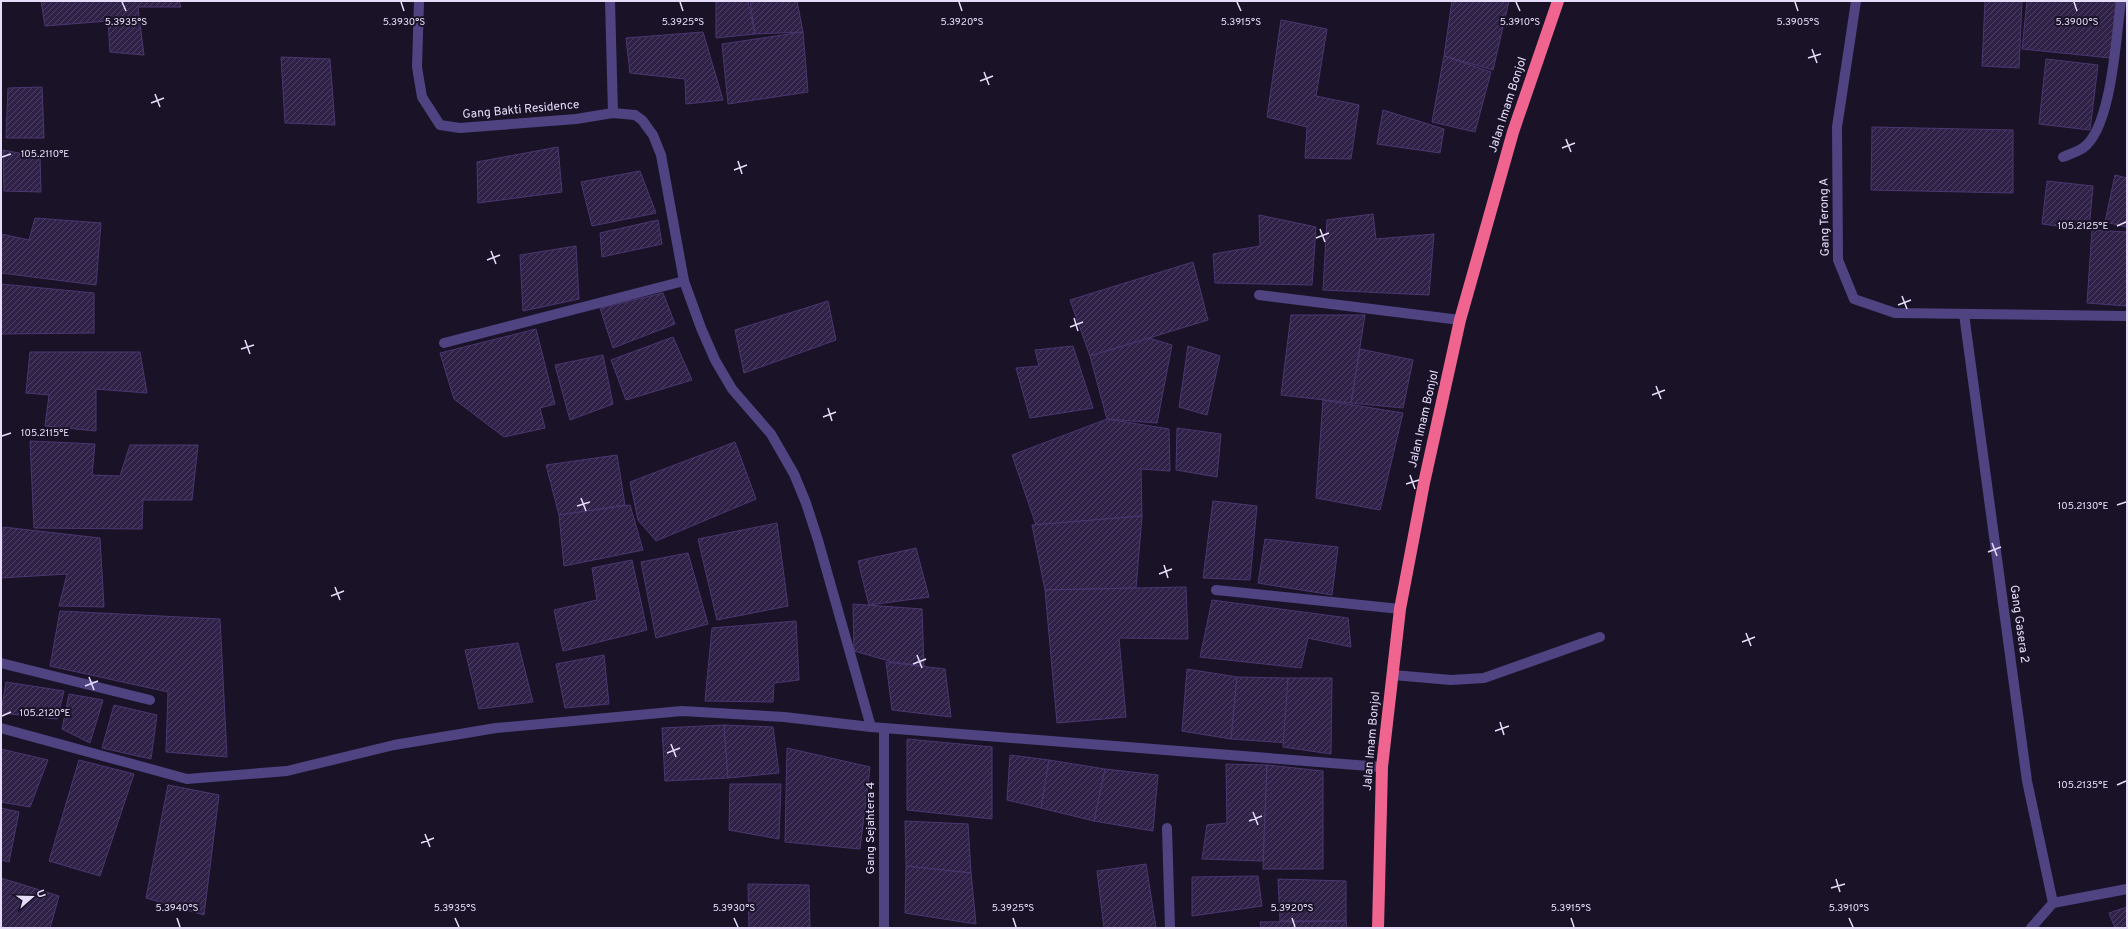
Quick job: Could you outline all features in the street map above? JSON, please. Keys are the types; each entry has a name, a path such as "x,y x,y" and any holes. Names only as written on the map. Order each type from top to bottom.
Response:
{"highway":[{"name":"Jalan Imam Bonjol","path":"1378,928 1382,767 1400,609 1424,483 1460,320 1513,132 1558,1"}],"street":[{"name":"Gang Bakti Residence","path":"419,1 417,67 422,97 440,125 460,128 576,119 613,113 635,115 642,120 653,135 661,155 684,281 715,360 732,389 771,434 794,474 806,503 871,728"},
{"path":"610,1 613,113"},
{"name":"Gang Terong A","path":"1856,1 1837,127 1838,260 1854,299 1895,313 2127,316"},
{"path":"2063,157 2084,148 2098,130 2108,100 2121,1"},
{"path":"444,343 684,281"},
{"path":"1259,295 1460,320"},
{"name":"Gang Gasera 2","path":"1964,314 2027,781 2053,903"},
{"path":"1216,590 1400,609"},
{"path":"1393,675 1451,680 1484,678 1600,637"},
{"path":"1,663 150,700"},
{"path":"1,728 188,779 287,771 394,745 496,728 682,711 784,717 871,728 1382,767"},
{"name":"Gang Sejahtera 4","path":"884,728 884,928"},
{"path":"1167,828 1170,928"},
{"path":"2031,928 2053,903 2127,889"}],"building":[{"path":"41,1 179,1 181,7 138,7 144,55 110,52 108,21 45,26"},
{"path":"716,1 748,1 755,34 716,38"},
{"path":"750,1 797,1 803,32 755,34"},
{"path":"1452,1 1509,1 1493,70 1444,56"},
{"path":"1985,1 2022,1 2019,68 1982,66"},
{"path":"2027,1 2117,1 2111,58 2022,49"},
{"path":"1281,20 1327,29 1316,96 1359,105 1351,159 1305,158 1307,127 1267,117"},
{"path":"703,32 723,100 686,104 685,79 630,73 626,38"},
{"path":"803,32 808,92 728,104 722,44"},
{"path":"1444,56 1491,72 1475,132 1432,122"},
{"path":"281,57 330,59 335,125 285,123"},
{"path":"2046,59 2098,65 2090,130 2039,124"},
{"path":"42,87 44,138 6,138 8,88"},
{"path":"1383,110 1444,129 1440,153 1377,144"},
{"path":"1872,127 2013,130 2013,193 1871,190"},
{"path":"558,147 562,192 478,203 477,162"},
{"path":"3,150 40,157 41,192 4,191"},
{"path":"640,171 656,213 592,226 581,182"},
{"path":"2115,175 2127,178 2127,227 2105,222"},
{"path":"2047,181 2093,186 2089,230 2042,224"},
{"path":"1373,214 1376,239 1434,234 1429,295 1323,290 1327,220"},
{"path":"1259,215 1316,227 1312,285 1215,283 1213,254 1260,246"},
{"path":"35,218 101,223 96,285 1,273 1,234 29,240"},
{"path":"658,220 662,244 602,257 600,233"},
{"path":"2092,230 2127,232 2127,306 2087,303"},
{"path":"576,246 579,299 523,311 520,255"},
{"path":"1193,262 1208,320 1090,356 1070,300"},
{"path":"1,284 94,293 94,333 1,334"},
{"path":"663,293 675,324 613,348 600,308"},
{"path":"828,301 836,340 744,373 735,330"},
{"path":"1291,315 1365,315 1351,403 1281,395"},
{"path":"536,329 555,404 540,408 545,428 504,437 454,399 440,353"},
{"path":"673,337 692,380 626,400 611,360"},
{"path":"1149,338 1172,345 1157,423 1107,419 1090,356"},
{"path":"1073,346 1093,408 1030,418 1016,368 1039,366 1035,350"},
{"path":"1188,346 1220,356 1207,415 1179,407"},
{"path":"1360,349 1413,360 1403,408 1351,403"},
{"path":"30,352 140,352 147,393 96,389 96,431 45,426 49,395 26,393"},
{"path":"603,355 613,404 570,420 555,365"},
{"path":"1323,400 1403,413 1380,510 1316,498"},
{"path":"1107,419 1169,429 1170,471 1141,469 1142,516 1036,525 1012,455"},
{"path":"1177,428 1221,434 1217,477 1176,470"},
{"path":"30,441 95,444 92,475 120,476 130,445 198,445 192,500 143,500 142,529 34,528"},
{"path":"735,442 756,499 656,541 638,520 630,482"},
{"path":"617,455 625,505 559,515 546,465"},
{"path":"1213,501 1257,506 1250,580 1203,578"},
{"path":"630,505 643,550 564,566 559,515"},
{"path":"1142,516 1136,588 1045,590 1032,525"},
{"path":"777,523 788,606 717,620 698,539"},
{"path":"3,527 100,538 104,607 59,606 67,574 1,578"},
{"path":"1265,539 1338,547 1332,595 1258,583"},
{"path":"916,548 929,597 869,605 858,561"},
{"path":"688,553 708,624 656,638 641,562"},
{"path":"632,560 647,630 563,651 554,610 597,600 592,568"},
{"path":"1186,587 1188,639 1119,638 1126,717 1057,723 1045,590"},
{"path":"1212,600 1348,618 1351,647 1308,638 1301,668 1200,657"},
{"path":"853,604 922,609 924,666 893,662 854,651"},
{"path":"60,611 220,619 227,757 166,752 168,692 50,666"},
{"path":"796,621 799,680 774,683 773,702 705,701 712,628"},
{"path":"518,643 533,702 479,709 465,650"},
{"path":"604,655 609,704 565,708 556,664"},
{"path":"886,662 945,669 951,717 892,710"},
{"path":"1187,669 1237,677 1231,739 1182,731"},
{"path":"1237,677 1288,678 1288,743 1231,739"},
{"path":"1288,678 1332,678 1331,754 1283,747"},
{"path":"6,682 64,691 57,719 1,713"},
{"path":"69,694 103,700 90,743 62,729"},
{"path":"114,705 157,715 151,759 102,748"},
{"path":"724,725 728,778 665,781 662,728"},
{"path":"724,725 773,727 779,773 728,778"},
{"path":"907,739 992,747 992,819 907,810"},
{"path":"787,748 870,767 860,849 785,842"},
{"path":"1,749 48,760 30,807 1,802"},
{"path":"1010,755 1049,760 1041,808 1007,800"},
{"path":"79,760 134,774 100,876 49,861"},
{"path":"1049,760 1105,769 1094,821 1041,808"},
{"path":"1226,764 1267,765 1263,861 1202,859 1207,825 1227,823"},
{"path":"1267,765 1323,771 1323,869 1263,869"},
{"path":"1105,769 1158,775 1153,831 1094,821"},
{"path":"730,784 781,784 779,839 729,830"},
{"path":"168,785 219,795 204,915 146,898"},
{"path":"1,808 19,812 9,862 1,860"},
{"path":"905,821 968,824 971,873 906,866"},
{"path":"1146,864 1156,928 1104,928 1097,871"},
{"path":"906,866 971,873 976,924 905,913"},
{"path":"1258,876 1262,906 1192,916 1192,877"},
{"path":"1,878 59,896 50,928 1,928"},
{"path":"1278,879 1346,881 1346,921 1280,921"},
{"path":"748,884 809,885 810,928 749,928"},
{"path":"2127,907 2127,928 2115,928 2109,913"},
{"path":"1346,921 1347,928 1261,928 1260,922"}]}
